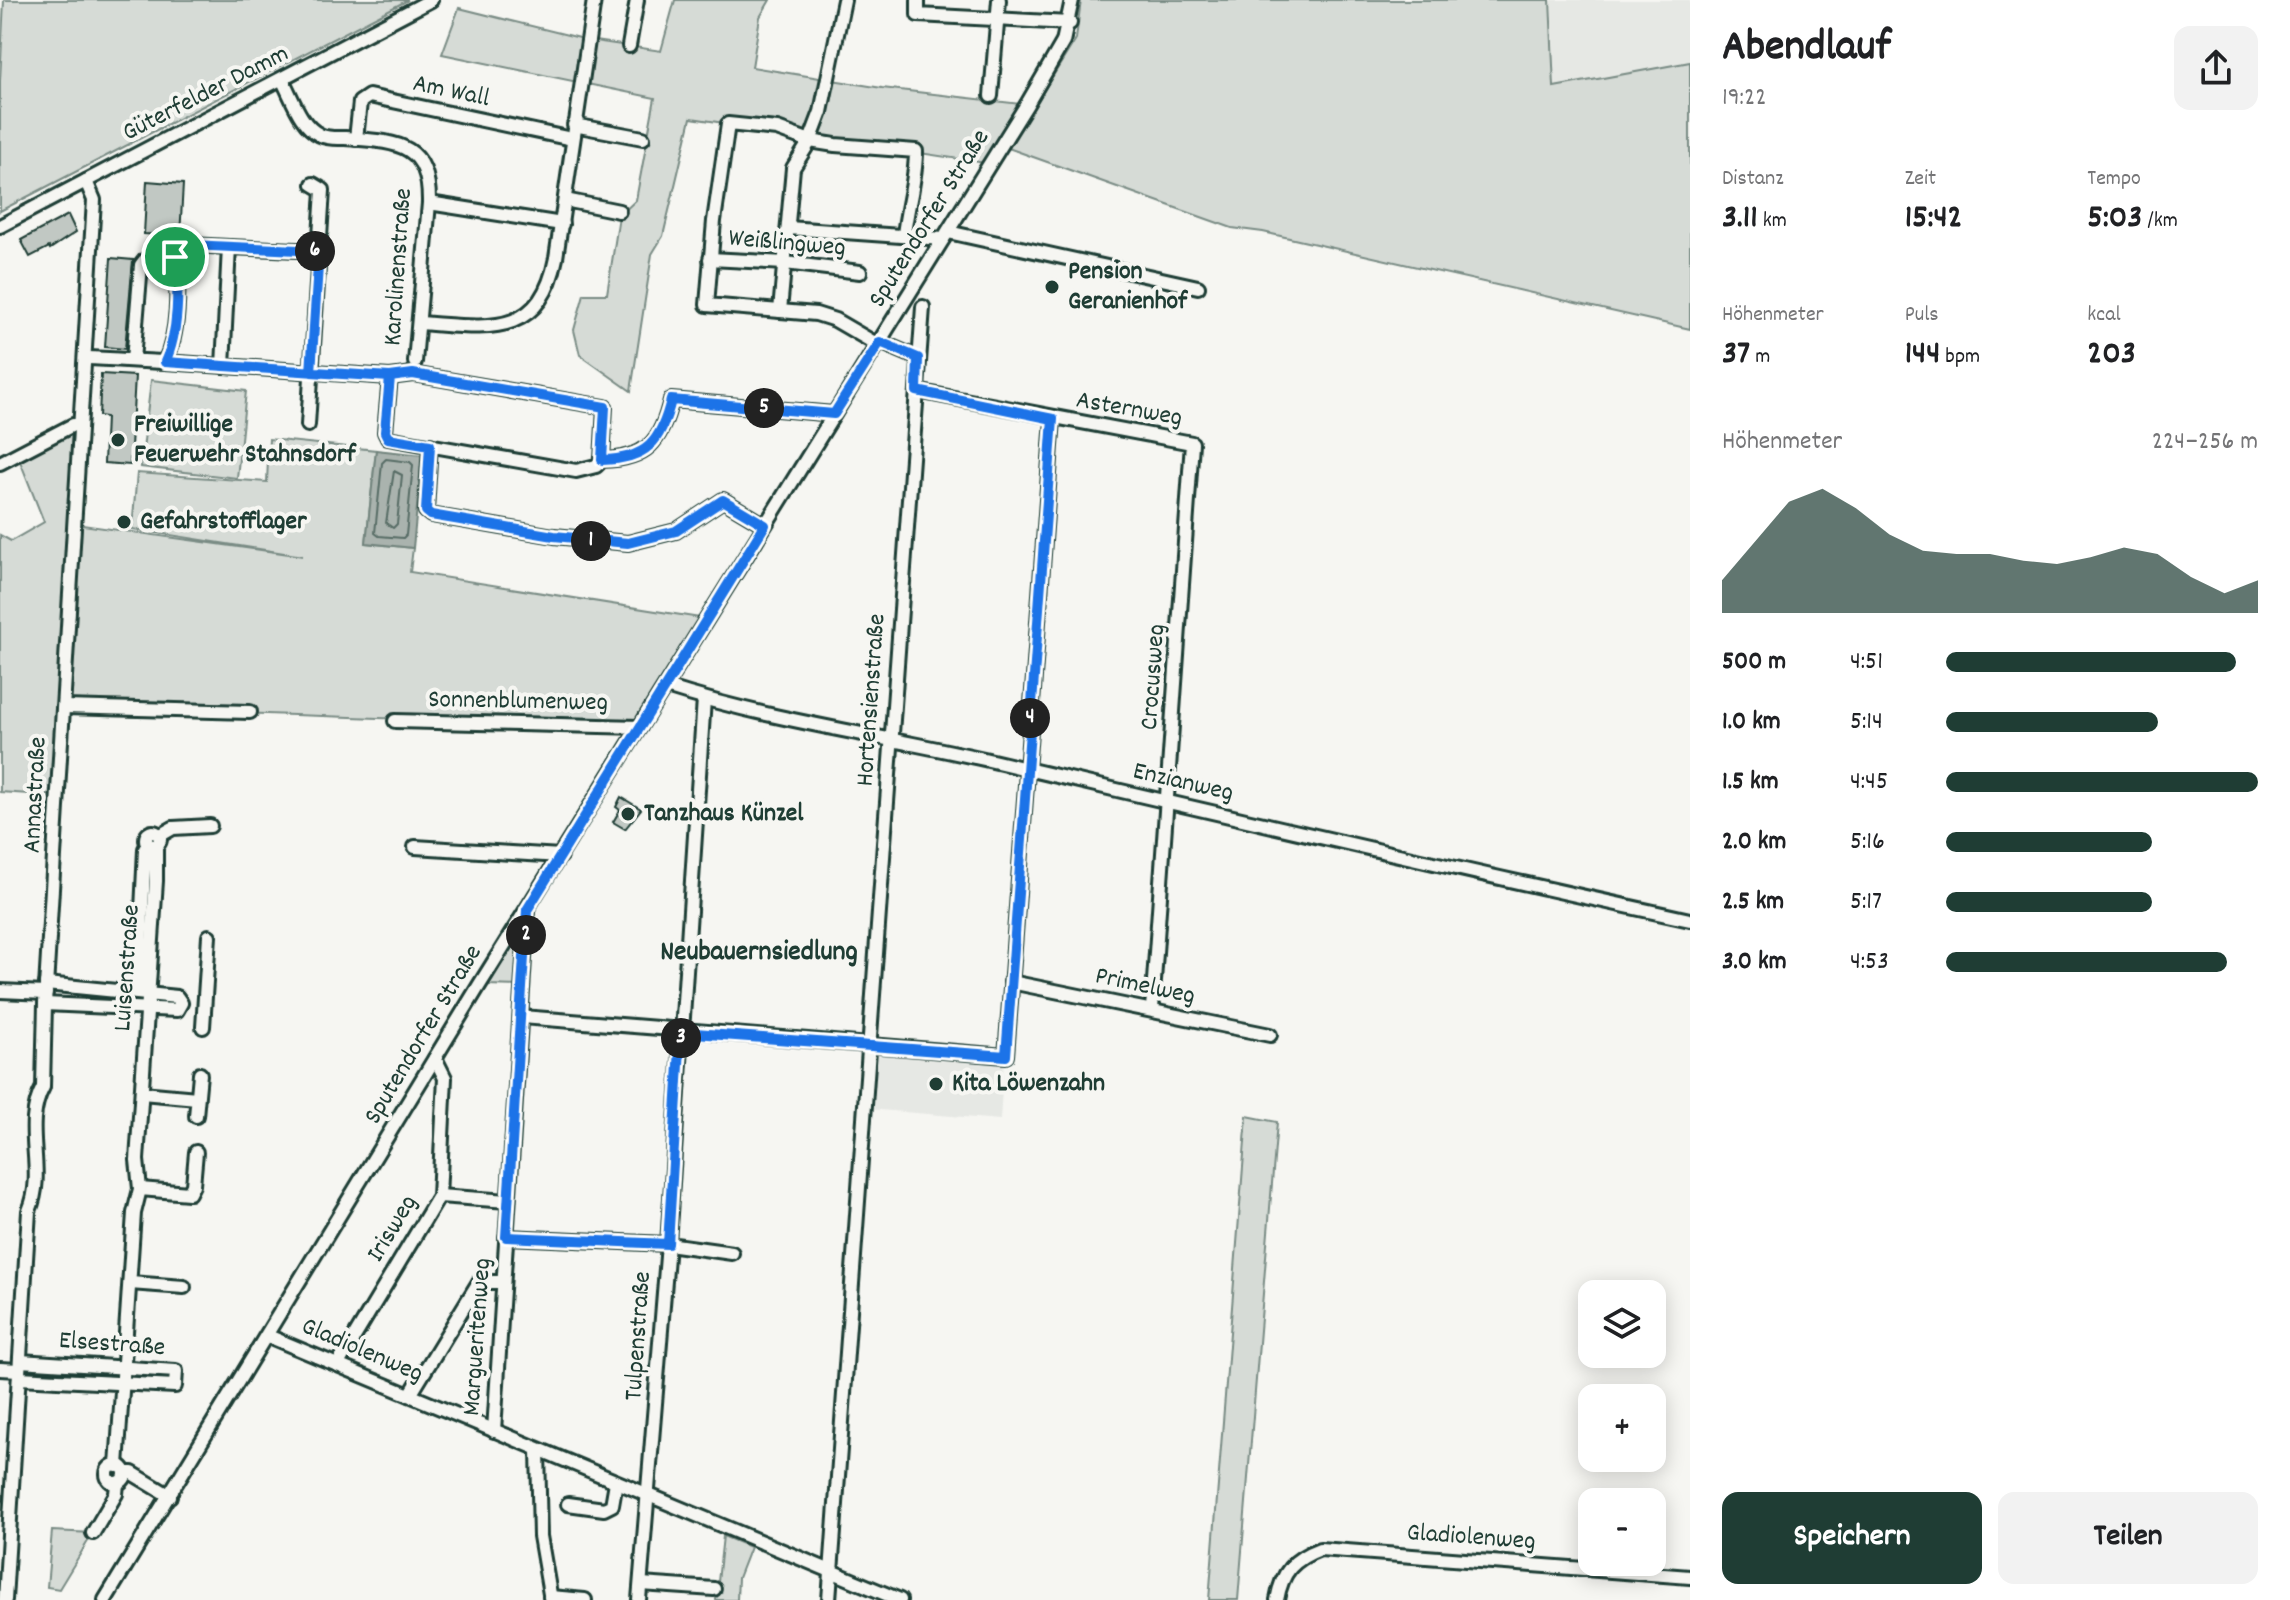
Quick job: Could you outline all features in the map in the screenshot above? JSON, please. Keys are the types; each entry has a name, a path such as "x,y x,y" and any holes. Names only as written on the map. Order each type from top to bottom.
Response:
{"street":[{"name":"Güterfelder Damm","path":"0,226 431,0"},
{"path":"419,323 501,326 515,321 545,293 554,270 562,224 594,0"},
{"path":"629,46 637,0"},
{"path":"780,311 793,168 810,141 821,112 844,0"},
{"path":"918,0 918,15 1070,23"},
{"path":"991,96 999,0"},
{"name":"Sputendorfer Straße","path":"105,1600 435,1058 946,236 1063,42 1070,23 1072,0"},
{"name":"Karolinenstraße","path":"282,79 307,126 326,137 395,142 423,163 429,183 429,203 415,362"},
{"name":"Am Wall","path":"356,139 360,102 369,96 572,139"},
{"path":"904,235 908,202 915,188 916,151 810,141 777,129 728,124 707,305 826,316 879,343 918,358"},
{"path":"574,125 643,138"},
{"name":"Annastraße","path":"5,1600 29,1211 37,1190 38,1168 32,1144 36,1099 43,1087 80,425 87,358 94,200 86,181"},
{"path":"308,425 316,372 323,190 313,184"},
{"path":"565,200 619,211"},
{"path":"429,203 562,224"},
{"path":"788,228 946,236 1198,287"},
{"path":"133,360 141,265 154,253 175,257 190,245 319,251"},
{"path":"223,366 229,247"},
{"path":"165,362 172,346 177,281 175,257"},
{"name":"Weißlingweg","path":"710,259 785,263 860,272"},
{"name":"Hortensienstraße","path":"829,1600 923,307"},
{"path":"87,358 390,377 413,374 605,407 602,460 596,466 576,471 388,438 385,432 390,377"},
{"name":"Asternweg","path":"917,391 1192,443"},
{"path":"602,460 623,459 645,451 658,437 671,400 834,414"},
{"path":"522,1017 1006,1056 1053,419"},
{"path":"0,463 73,425 80,425"},
{"name":"Crocusweg","path":"1152,1009 1192,443"},
{"path":"430,445 426,511 431,515 554,536 628,543 676,531 723,500 765,525"},
{"name":"Enzianweg","path":"666,687 704,699 891,738 1301,834 1690,920"},
{"name":"Tulpenstraße","path":"639,1600 668,1244 704,699"},
{"path":"64,707 250,712"},
{"name":"Sonnenblumenweg","path":"395,721 640,727"},
{"name":"Luisenstraße","path":"93,1533 116,1494 120,1474 123,1367 134,1213 140,1189 137,1160 146,1009 142,992 156,881 154,842 173,828 210,826"},
{"path":"415,847 561,856"},
{"name":"Margueritenweg","path":"494,1431 527,910"},
{"path":"203,1027 209,936"},
{"name":"Primelweg","path":"1011,982 1270,1035"},
{"path":"0,991 46,994 146,1009 177,1010 181,1003"},
{"path":"46,994 142,992 177,997 181,1003"},
{"path":"181,1003 205,1004"},
{"name":"Irisweg","path":"338,1364 439,1196 445,1078 435,1058"},
{"path":"196,1116 200,1074"},
{"path":"142,1093 197,1098"},
{"path":"140,1189 189,1193 193,1185 196,1152"},
{"path":"439,1196 508,1201"},
{"path":"506,1237 668,1244 732,1253"},
{"path":"410,1395 479,1282 502,1282"},
{"path":"130,1283 184,1287"},
{"name":"Gladiolenweg","path":"268,1336 900,1600"},
{"name":"Elsestraße","path":"0,1369 123,1367 176,1371 175,1386 122,1384 19,1370"},
{"path":"538,1450 540,1536 551,1599 585,1600"},
{"path":"120,1474 132,1473 170,1496"},
{"path":"568,1504 604,1509 612,1505 616,1482"},
{"name":"Gladiolenweg","path":"1277,1600 1280,1584 1289,1567 1303,1555 1320,1549 1690,1577"},
{"path":"641,1584 714,1589"}],"shaded area":[{"path":"4,0 408,0 0,211 0,81"},
{"path":"675,0 770,0 760,17 752,67 882,88 1021,104 985,163 691,118 663,236 652,254 631,391 580,355 574,330 584,294 607,294 619,216 636,200 655,98 442,54 459,8 588,40 661,51"},
{"path":"1081,0 1550,0 1554,87 1690,62 1690,329 1263,232 1232,228 1008,148 1076,39"},
{"path":"1550,0 1690,0 1690,62 1553,87"},
{"path":"151,380 246,391 237,478 141,467"},
{"path":"74,432 68,523 303,556 132,529 137,473 267,482 269,439 376,450 366,543 413,548 410,572 700,618 633,727 64,707 59,796 0,792 0,535 11,541 44,522 20,461"},
{"path":"521,931 519,986 488,985 518,932"},
{"name":"Kita Löwenzahn","path":"873,1049 1004,1060 1000,1120 868,1109"},
{"path":"1247,1116 1277,1122 1238,1600 1209,1600"},
{"path":"52,1531 93,1533 59,1589 47,1587"},
{"path":"723,1536 750,1547 738,1578 737,1600 716,1600"}],"water":[{"path":"376,450 422,455 413,548 366,543"}],"building":[{"path":"147,181 183,184 180,236 144,234"},
{"path":"68,215 76,232 50,249 30,257 21,240"},
{"path":"111,258 133,260 125,349 105,347"},
{"name":"Freiwillige Feuerwehr Stahnsdorf","path":"101,374 135,376 130,465 104,463 106,417 99,416"},
{"name":"Tanzhaus Künzel","path":"621,797 641,809 625,829 613,822 620,810 616,807"}],"place":[{"name":"Pension Geranienhof","path":"1052,287"},
{"name":"Freiwillige Feuerwehr Stahnsdorf","path":"118,440"},
{"name":"Gefahrstofflager","path":"124,522"},
{"name":"Tanzhaus Künzel","path":"628,814"},
{"name":"Kita Löwenzahn","path":"936,1084"}],"district":[{"name":"Neubauernsiedlung","path":"759,954"}],"route":[{"path":"175,257 177,281 172,346 165,362 223,366 390,377 385,432 388,438 430,445 426,511 431,515 601,543 628,543 646,541 676,531 723,500 765,525 527,910 506,1237 668,1244 681,1032 1006,1056 1053,419 917,391 918,358 880,342 834,414 671,400 658,437 645,451 623,459 602,460 605,407 413,374 390,377 311,372 319,251 190,245 175,257"}]}
